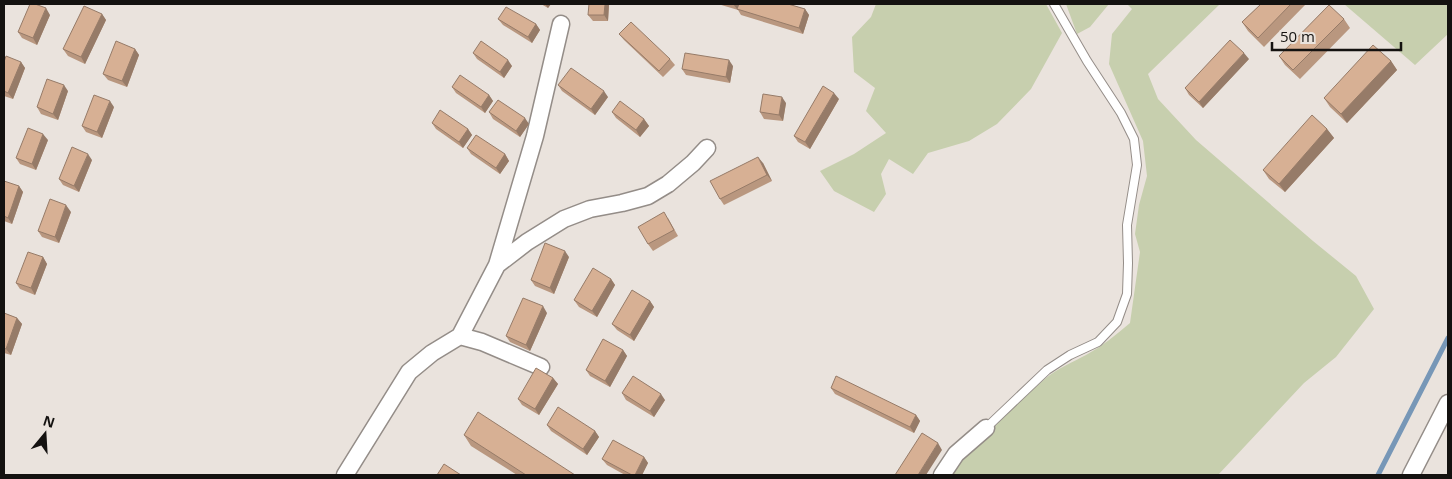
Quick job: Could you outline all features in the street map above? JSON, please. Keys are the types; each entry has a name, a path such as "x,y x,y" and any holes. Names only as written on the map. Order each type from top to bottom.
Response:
{"street":[{"path":"345,475 409,372 432,352 460,336 497,266 535,136 561,24"},
{"path":"497,266 527,242 564,219 590,209 622,204 648,196 668,184 693,163 707,148"},
{"path":"460,336 482,342 540,367"},
{"path":"1411,475 1448,403"},
{"path":"942,475 956,454 986,428"}],"lane":[{"path":"986,428 1047,370 1070,355 1098,342 1117,322 1127,294 1127,225 1137,165 1134,139 1121,113 1087,61 1054,4"}],"green space":[{"path":"876,4 1046,4 1062,33 1031,89 997,124 969,141 928,153 913,174 889,159 881,174 886,194 874,212 834,191 820,171 854,154 886,133 866,111 875,88 854,72 852,37 871,17"},
{"path":"1066,4 1109,4 1090,27 1077,34"},
{"path":"1127,4 1220,4 1148,74 1158,99 1196,140 1356,276 1374,309 1336,357 1304,383 1218,475 949,475 998,423 1046,378 1098,348 1130,323 1140,252 1135,234 1139,205 1147,176 1143,141 1109,64 1112,34 1132,9"},
{"path":"1344,4 1448,4 1448,34 1415,65"}],"building":[{"path":"30,4 46,8 33,38 18,32"},
{"path":"589,4 605,4 604,15 588,15"},
{"path":"739,4 788,4 805,9 799,28 737,9"},
{"path":"1261,4 1291,4 1258,38 1242,22"},
{"path":"1329,5 1344,19 1293,70 1279,56"},
{"path":"84,6 102,14 81,57 63,49"},
{"path":"506,7 536,24 528,37 498,19"},
{"path":"631,22 670,59 659,71 619,34"},
{"path":"1230,40 1244,53 1199,102 1185,88"},
{"path":"116,41 135,49 122,81 103,74"},
{"path":"481,41 508,60 500,72 473,53"},
{"path":"1373,45 1391,61 1341,114 1324,98"},
{"path":"685,53 729,60 726,77 682,69"},
{"path":"6,56 21,62 8,93 4,91 4,62"},
{"path":"571,68 604,91 591,109 558,85"},
{"path":"460,75 489,95 481,107 452,87"},
{"path":"47,79 64,85 53,114 37,107"},
{"path":"823,86 834,93 805,142 794,136"},
{"path":"763,94 782,97 779,115 760,112"},
{"path":"94,95 110,101 97,132 82,126"},
{"path":"498,100 525,118 516,131 489,112"},
{"path":"620,101 644,119 636,130 612,112"},
{"path":"440,110 468,129 459,142 432,123"},
{"path":"1312,115 1327,129 1279,184 1263,170"},
{"path":"28,128 43,134 32,164 16,158"},
{"path":"476,135 505,154 496,168 467,148"},
{"path":"72,147 88,154 74,186 59,179"},
{"path":"758,157 767,175 720,199 710,181"},
{"path":"4,181 19,186 8,218 4,216"},
{"path":"50,199 66,205 55,237 38,231"},
{"path":"664,212 674,230 648,244 638,227"},
{"path":"545,243 565,251 550,288 531,280"},
{"path":"28,252 43,257 31,288 16,283"},
{"path":"593,268 611,279 592,311 574,300"},
{"path":"632,290 650,301 630,335 612,324"},
{"path":"523,298 543,306 526,345 506,336"},
{"path":"4,313 17,318 6,349 4,348"},
{"path":"603,339 623,350 605,381 586,370"},
{"path":"536,368 553,378 535,409 518,399"},
{"path":"633,376 661,394 650,411 622,393"},
{"path":"836,376 916,415 910,427 831,388"},
{"path":"558,407 595,431 583,449 547,425"},
{"path":"478,412 575,475 526,475 464,435"},
{"path":"922,433 938,443 918,475 895,475"},
{"path":"613,440 644,457 635,475 602,459"},
{"path":"444,464 461,475 437,475"}],"waterway":[{"path":"1378,475 1448,338"}]}
